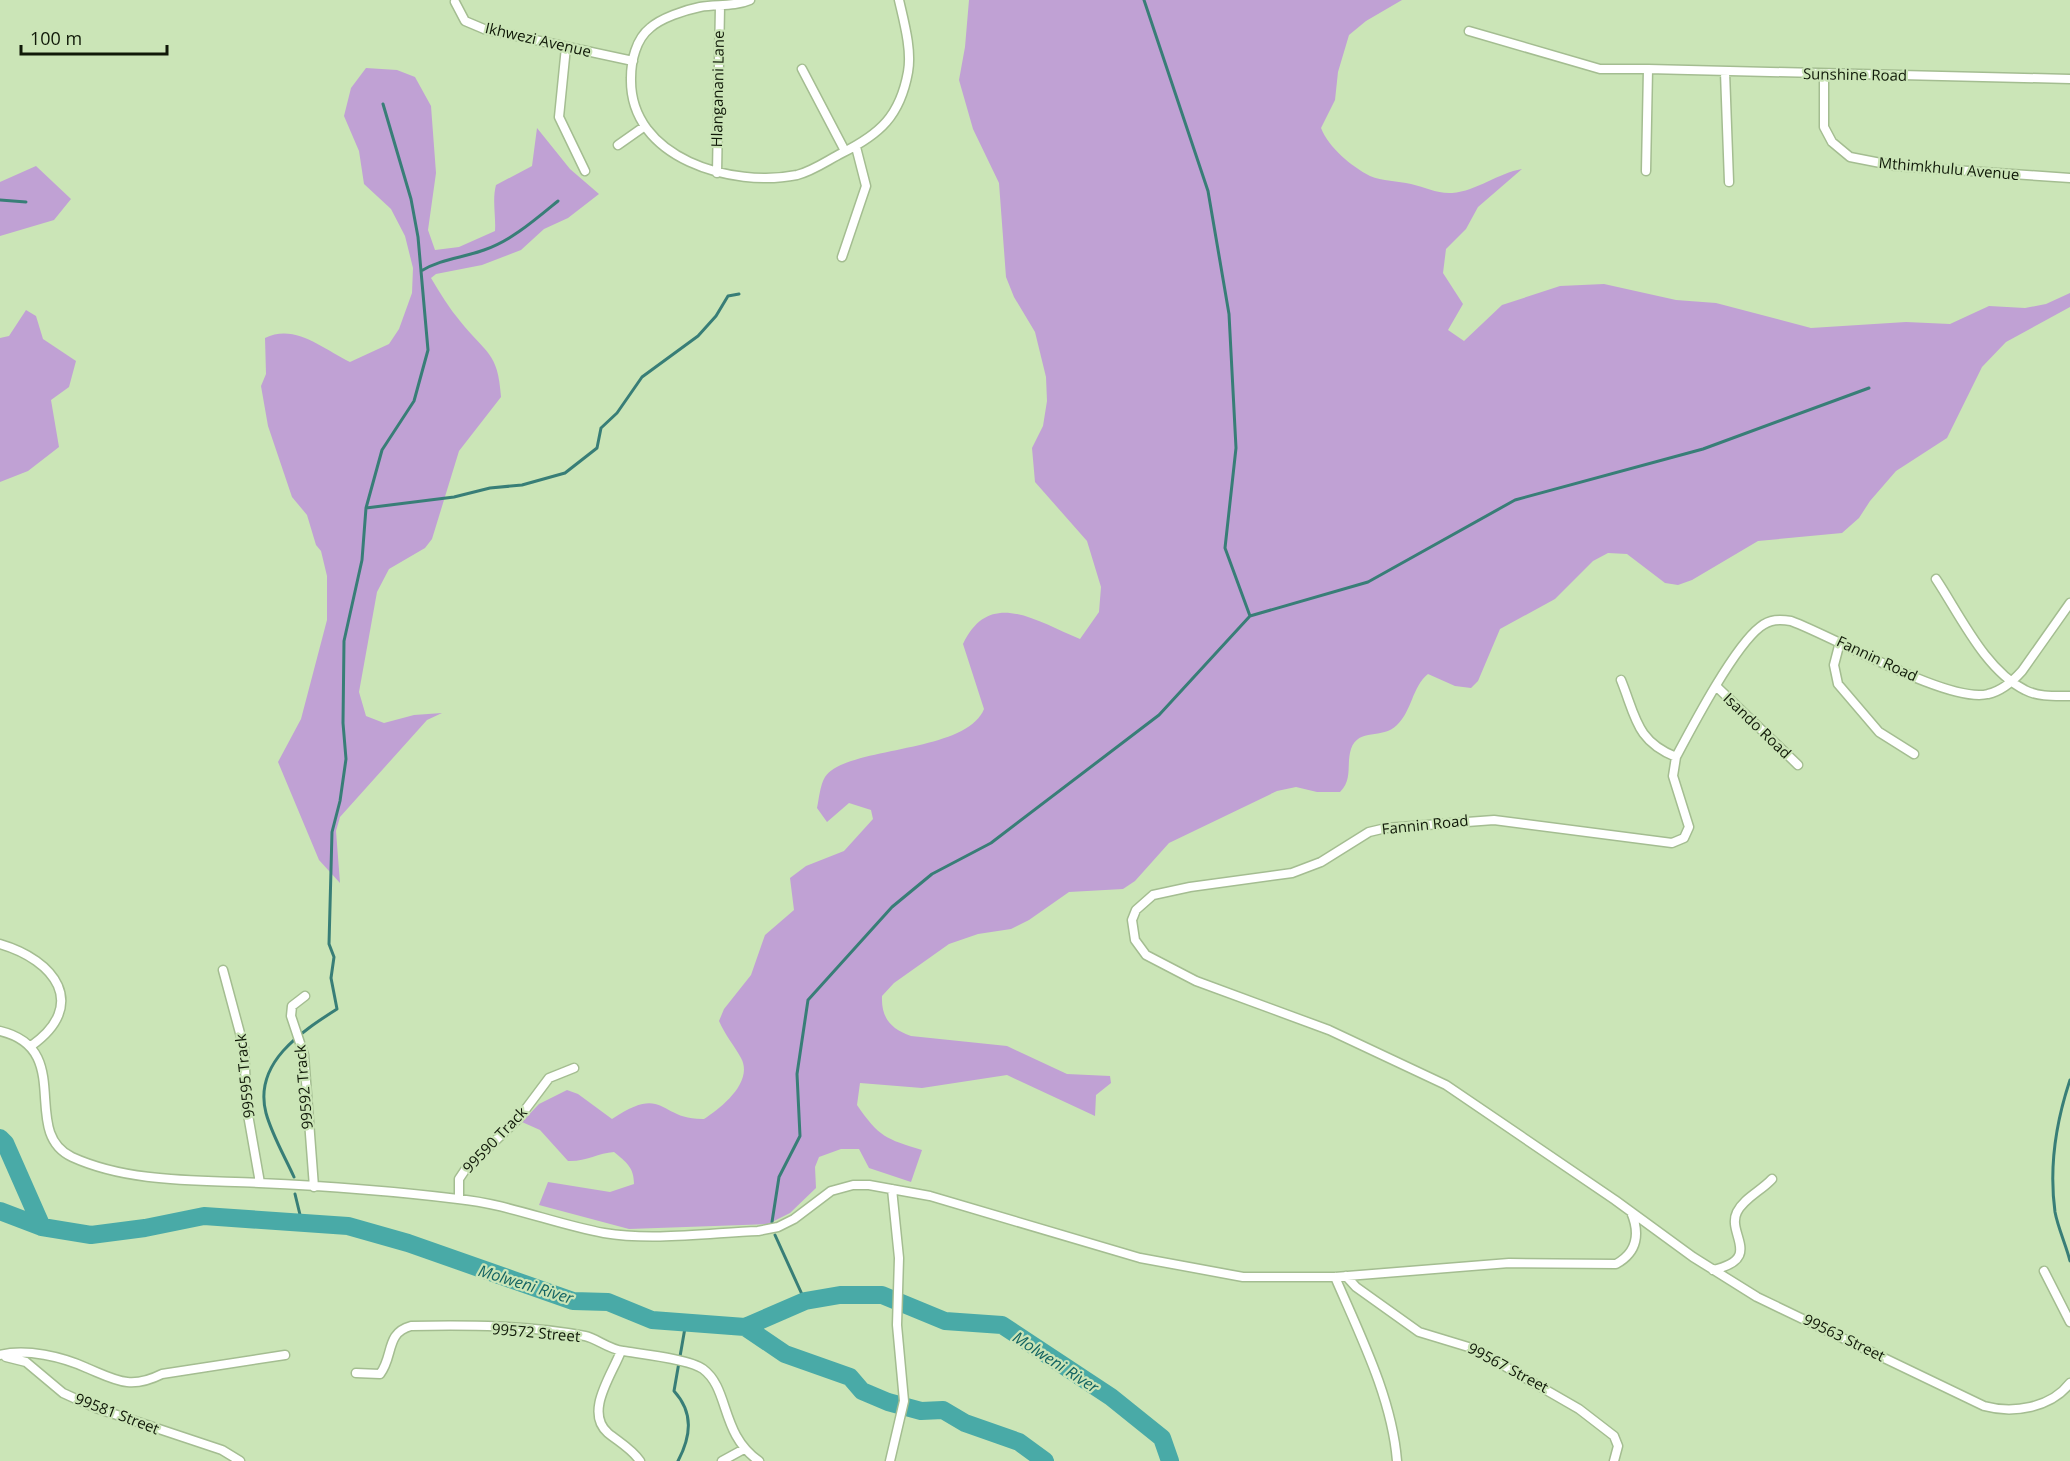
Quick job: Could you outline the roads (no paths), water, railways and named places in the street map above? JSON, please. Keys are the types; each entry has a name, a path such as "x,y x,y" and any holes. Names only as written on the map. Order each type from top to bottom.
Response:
{"street":[{"path":"750,0 701,7 652,26 639,44 633,61 633,100 645,126 676,153 717,173 739,177 798,175 856,147 879,132 887,123 904,87 909,59 899,0"},
{"name":"Ikhwezi Avenue","path":"454,3 460,17 473,25 633,61"},
{"name":"Hlanganani Lane","path":"717,173 720,6"},
{"name":"Sunshine Road","path":"1469,31 1600,69 1648,73 1725,72 2070,79"},
{"path":"566,47 559,117 585,171"},
{"path":"802,69 845,151"},
{"path":"1725,72 1729,182"},
{"path":"1646,171 1648,73"},
{"name":"Mthimkhulu Avenue","path":"1824,74 1824,127 1832,142 1850,157 1896,166 2070,178"},
{"path":"618,145 645,126"},
{"path":"842,257 866,186 856,147"},
{"path":"1936,579 1984,654 2013,681 2023,689 2037,694 2070,696"},
{"name":"Fannin Road","path":"1631,1211 1446,1084 1329,1030 1196,981 1146,955 1135,940 1132,920 1136,910 1153,895 1190,887 1292,873 1321,862 1369,832 1386,828 1494,820 1672,843 1680,840 1689,827 1672,776 1676,757 1717,687 1750,637 1770,621 1791,621 1934,685 1959,693 1988,694 2013,681 2070,603"},
{"path":"1840,642 1834,665 1838,684 1879,732 1914,754"},
{"path":"1621,680 1647,740 1658,749 1676,757"},
{"name":"Isando Road","path":"1717,687 1798,765"},
{"path":"0,944 38,964 58,982 62,997 58,1016 46,1035 31,1046"},
{"name":"99595 Track","path":"223,970 244,1048 247,1109 260,1183"},
{"name":"99592 Track","path":"305,996 292,1006 291,1016 304,1055 308,1139 314,1187"},
{"path":"0,1031 19,1037 31,1046 43,1071 48,1122 56,1144 66,1154 107,1169 166,1178 459,1198 507,1207 605,1233 633,1235 758,1231 778,1227 794,1219 831,1191 853,1185 930,1196 1149,1260 1242,1277 1335,1277 1509,1263 1616,1264 1623,1260 1635,1245 1638,1232 1631,1211"},
{"name":"99590 Track","path":"459,1198 459,1179 465,1170 519,1118 549,1078 574,1068"},
{"path":"1713,1270 1728,1265 1739,1255 1741,1246 1735,1224 1736,1213 1744,1202 1772,1179"},
{"path":"890,1461 904,1410 897,1306 899,1258 892,1189"},
{"name":"99563 Street","path":"1631,1211 1713,1270 1757,1297 1984,1406 1996,1409 2030,1407 2055,1397 2070,1383"},
{"path":"2044,1271 2070,1322"},
{"name":"99567 Street","path":"1346,1276 1356,1287 1419,1332 1475,1348 1580,1409 1614,1436 1618,1446 1614,1461"},
{"path":"1335,1277 1370,1357 1389,1417 1397,1461"},
{"name":"99572 Street","path":"356,1373 380,1374 392,1338 402,1329 411,1326 532,1329 584,1336 621,1351 643,1353 702,1368 714,1380 731,1430 744,1449 759,1461"},
{"path":"621,1351 598,1403 597,1415 606,1431 640,1461"},
{"path":"0,1355 17,1352 34,1354 86,1367 117,1382 132,1383 148,1381 162,1374 285,1354"},
{"name":"99581 Street","path":"0,1355 26,1362 63,1393 96,1408 222,1450 240,1461"},
{"path":"722,1461 744,1449"}],"waterway":[{"path":"1144,0 1208,191 1229,314 1236,448 1225,548 1250,616"},
{"path":"294,1177 275,1138 266,1113 264,1095 273,1064 283,1051 309,1028 337,1009 331,978 334,957 329,944 332,832 340,801 346,759 343,723 344,641 362,560 366,508 382,450 414,401 428,350 418,237 411,199 383,104"},
{"path":"0,200 26,202"},
{"path":"421,271 504,241 558,201"},
{"path":"366,508 454,497 490,488 522,485 565,473 597,448 601,428 617,413 642,377 698,336 716,316 728,296 739,294"},
{"path":"772,1222 779,1177 800,1136 797,1074 808,1000 892,907 932,874 991,843 1159,715 1250,616 1368,582 1515,500 1703,449 1869,388"},
{"path":"2070,1080 2061,1112 2053,1162 2055,1212 2070,1261"},
{"name":"Molweni River","path":"0,1138 5,1143 42,1227 91,1235 145,1228 204,1216 348,1226 408,1243 573,1301 608,1302 652,1320 745,1327 805,1301 840,1295 882,1295 945,1321 1002,1325 1111,1397 1162,1438 1170,1461"},
{"path":"295,1194 302,1223"},
{"name":"Molweni River","path":"0,1211 42,1227"},
{"path":"775,1235 805,1301"},
{"path":"678,1461 688,1434 685,1408 674,1391 686,1322"},
{"path":"745,1327 785,1354 850,1377 862,1391 888,1402 921,1411 943,1410 965,1423 1019,1442 1045,1461"}]}
